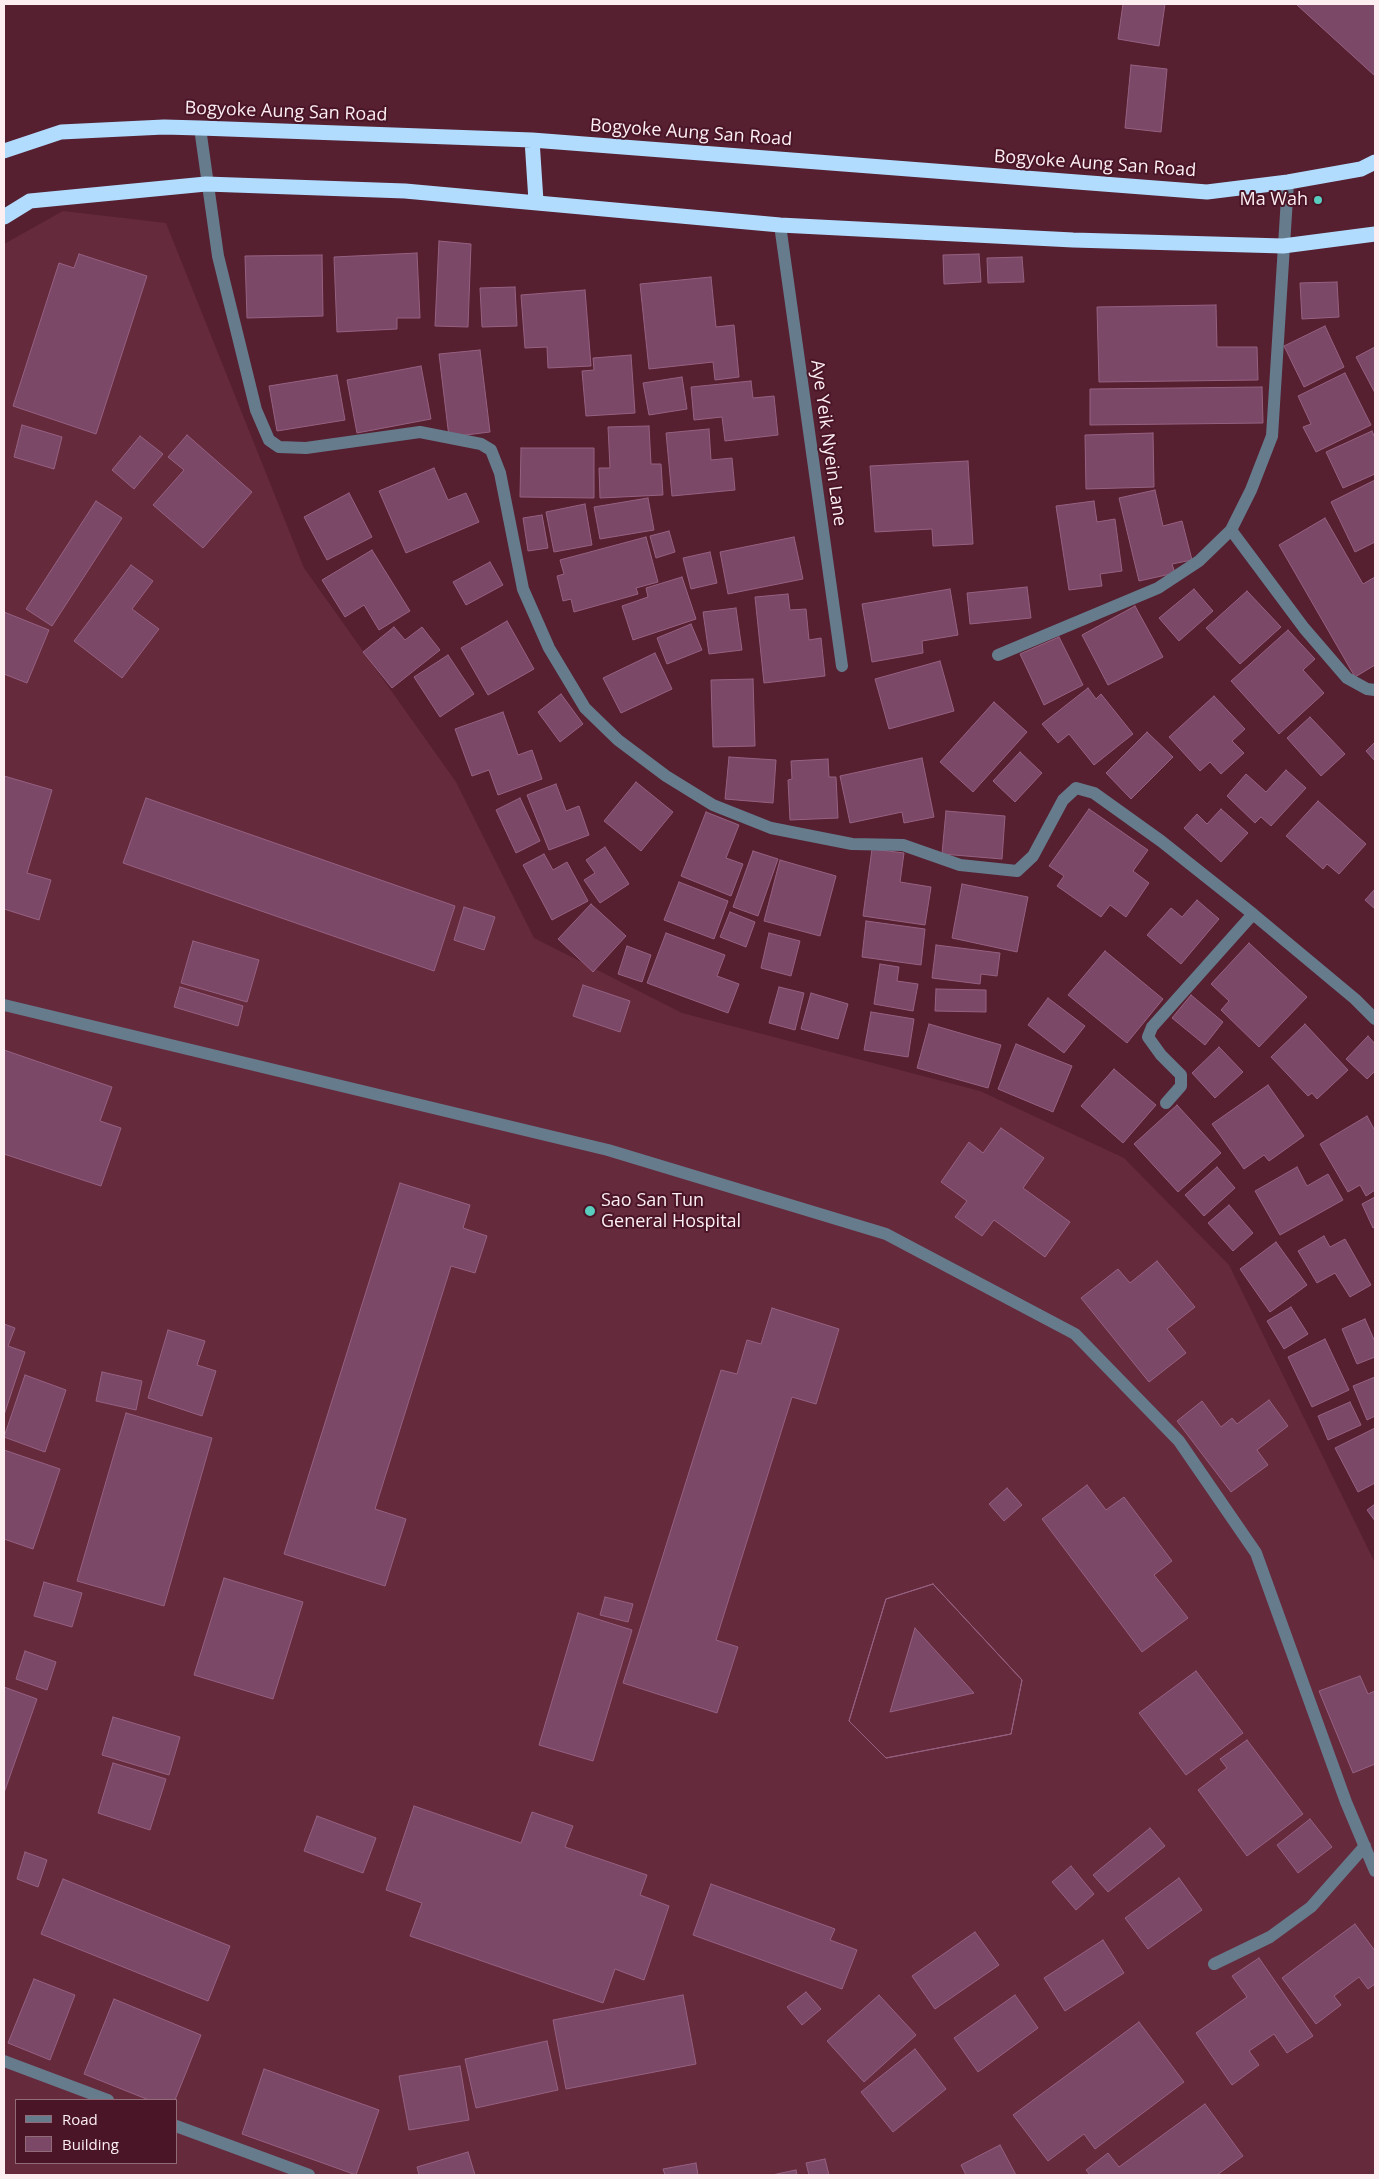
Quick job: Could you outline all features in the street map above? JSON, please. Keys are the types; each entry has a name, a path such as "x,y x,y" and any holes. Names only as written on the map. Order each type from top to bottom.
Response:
{"highway":[{"name":"Bogyoke Aung San Road","path":"4,151 61,132 164,127 200,128 532,140 1207,192 1288,182 1361,169 1375,162"},
{"path":"532,140 536,202"},
{"path":"4,218 30,201 206,184 405,191 780,225 1073,240 1283,246 1375,234"}],"street":[{"path":"200,128 206,184 220,266 256,410 269,440 279,447 306,448 420,432 481,444 491,450 500,473 523,589 549,648 585,708 618,740 666,776 713,805 771,828 852,844 903,845 960,865 1016,872 1033,856 1063,800 1076,788 1094,793 1139,825 1253,914 1375,1019"},
{"path":"998,655 1158,588 1199,561 1231,530 1251,490 1272,436 1288,182"},
{"name":"Aye Yeik Nyein Lane","path":"780,225 842,666"},
{"path":"1231,530 1304,628 1347,678 1367,689 1375,690"},
{"path":"1166,1103 1181,1086 1181,1076 1161,1055 1148,1036 1152,1027 1253,914"},
{"path":"4,1005 608,1150 886,1234 1075,1334 1179,1441 1256,1553 1346,1802 1375,1871"},
{"path":"1214,1964 1270,1937 1311,1907 1365,1846"},
{"path":"4,2061 105,2099"},
{"path":"178,2127 309,2175"}],"shaded area":[{"name":"Sao San Tun General Hospital","path":"63,211 166,223 304,568 456,782 534,938 682,1013 980,1091 1124,1158 1229,1265 1375,1563 1375,2175 4,2175 4,244"}],"building":[{"path":"1123,4 1165,4 1159,46 1118,39"},
{"path":"1296,4 1375,4 1375,76"},
{"path":"1131,65 1167,69 1161,132 1125,128"},
{"path":"439,241 471,244 468,327 435,326"},
{"path":"417,253 420,318 397,318 397,329 337,332 334,257"},
{"path":"79,254 147,276 96,434 13,406 59,263 74,268"},
{"path":"979,254 981,282 944,284 943,255"},
{"path":"322,255 323,316 247,318 245,256"},
{"path":"1022,257 1024,282 988,283 987,258"},
{"path":"711,277 716,327 734,325 739,377 715,380 713,362 649,369 640,284"},
{"path":"1337,282 1339,317 1302,319 1300,283"},
{"path":"515,287 517,326 482,327 480,288"},
{"path":"585,290 591,366 548,368 547,347 525,348 521,295"},
{"path":"1216,305 1217,347 1257,347 1258,380 1099,382 1097,307"},
{"path":"1325,326 1344,367 1304,387 1284,346"},
{"path":"1375,347 1375,393 1356,357"},
{"path":"480,350 490,432 449,437 439,354"},
{"path":"631,355 635,413 586,416 582,371 594,370 593,358"},
{"path":"421,366 431,419 357,433 347,380"},
{"path":"1345,373 1371,425 1316,452 1303,427 1311,424 1298,396"},
{"path":"337,375 345,420 277,431 269,386"},
{"path":"682,377 687,409 649,415 643,383"},
{"path":"751,381 753,398 774,396 778,435 725,441 722,417 694,420 691,387"},
{"path":"1262,387 1263,423 1090,425 1090,389"},
{"path":"22,425 62,437 54,469 14,457"},
{"path":"649,426 651,464 661,464 663,495 600,498 599,468 610,468 608,427"},
{"path":"709,429 711,460 732,458 735,490 672,496 666,433"},
{"path":"1372,431 1375,438 1375,474 1343,488 1326,452"},
{"path":"1153,433 1154,487 1086,489 1085,435"},
{"path":"187,435 252,492 203,548 153,505 184,470 168,457"},
{"path":"140,436 163,454 134,489 112,470"},
{"path":"521,448 594,448 594,498 520,497"},
{"path":"968,461 973,544 933,546 932,529 875,532 870,466"},
{"path":"434,468 448,500 466,493 479,522 406,553 379,491"},
{"path":"1375,480 1375,542 1355,552 1331,502"},
{"path":"1155,490 1163,526 1182,521 1192,560 1172,564 1175,573 1139,581 1119,498"},
{"path":"349,493 372,537 327,560 304,517"},
{"path":"648,498 654,530 600,539 594,507"},
{"path":"96,501 122,518 52,626 26,609"},
{"path":"1094,501 1097,522 1115,519 1122,571 1100,574 1102,586 1069,590 1056,506"},
{"path":"585,504 592,545 554,552 546,512"},
{"path":"542,515 548,548 528,551 523,518"},
{"path":"1325,518 1363,584 1375,577 1375,665 1355,677 1279,545"},
{"path":"669,531 675,552 656,558 650,536"},
{"path":"646,537 658,582 636,588 638,594 574,612 571,599 563,601 557,576 564,574 560,560"},
{"path":"794,537 803,579 728,594 720,552"},
{"path":"372,550 410,611 379,630 364,605 345,617 322,580"},
{"path":"710,552 717,583 691,589 683,558"},
{"path":"490,562 503,585 466,605 453,582"},
{"path":"131,565 153,581 132,609 159,629 122,678 74,641"},
{"path":"682,577 696,619 633,640 622,606 648,597 646,588"},
{"path":"1027,587 1031,618 970,624 967,593"},
{"path":"950,589 958,635 922,641 923,653 872,662 862,604"},
{"path":"1194,589 1213,611 1179,641 1159,618"},
{"path":"1247,591 1281,627 1240,664 1206,628"},
{"path":"788,594 790,610 806,609 809,640 821,638 825,676 764,683 755,597"},
{"path":"1135,606 1163,657 1108,685 1082,635"},
{"path":"736,608 742,650 709,654 703,612"},
{"path":"4,612 49,630 27,683 4,674"},
{"path":"507,621 534,669 488,695 461,648"},
{"path":"691,624 702,650 667,664 657,638"},
{"path":"394,627 405,640 422,627 440,650 392,688 363,652"},
{"path":"1288,630 1315,659 1303,670 1324,693 1279,734 1231,681"},
{"path":"1059,637 1083,685 1044,705 1020,654"},
{"path":"655,653 672,689 621,713 603,678"},
{"path":"448,655 474,694 440,717 414,677"},
{"path":"940,661 954,711 889,729 875,679"},
{"path":"753,679 755,746 713,747 711,680"},
{"path":"1088,688 1096,699 1101,694 1133,734 1094,765 1069,734 1058,743 1042,724"},
{"path":"561,694 583,724 560,742 538,712"},
{"path":"1214,696 1245,729 1232,741 1244,753 1221,774 1210,762 1200,771 1169,737"},
{"path":"994,702 1027,732 973,792 940,762"},
{"path":"503,712 518,755 532,750 542,779 498,795 489,770 472,776 455,729"},
{"path":"1310,717 1345,754 1321,776 1287,738"},
{"path":"1147,732 1173,757 1131,799 1106,773"},
{"path":"1375,742 1375,761 1366,751"},
{"path":"1020,752 1042,773 1015,802 993,781"},
{"path":"729,757 776,760 773,803 725,799"},
{"path":"922,758 934,817 904,823 902,812 850,823 840,776"},
{"path":"828,759 829,777 836,777 838,818 790,820 788,780 792,779 791,761"},
{"path":"1286,770 1306,788 1271,826 1261,817 1255,823 1227,796 1246,774 1266,792"},
{"path":"4,776 52,790 27,873 51,880 39,920 4,909"},
{"path":"636,782 673,812 641,851 604,821"},
{"path":"556,784 566,811 579,806 589,835 549,850 527,795"},
{"path":"146,798 455,906 434,971 123,863"},
{"path":"520,798 540,841 516,853 496,810"},
{"path":"1318,801 1366,844 1339,874 1327,864 1323,869 1286,836"},
{"path":"1089,809 1148,850 1133,871 1149,883 1126,917 1110,905 1101,917 1057,886 1064,876 1049,866"},
{"path":"1221,809 1248,833 1221,862 1184,828 1197,814 1207,824"},
{"path":"946,811 1005,816 1002,859 942,854"},
{"path":"706,812 739,825 726,858 743,864 731,896 681,876"},
{"path":"605,847 629,884 600,903 584,880 595,873 586,860"},
{"path":"872,849 904,853 900,882 931,887 925,925 863,916"},
{"path":"753,851 778,859 758,916 733,907"},
{"path":"544,854 553,870 567,862 588,901 552,920 523,865"},
{"path":"780,860 836,876 820,936 764,921"},
{"path":"679,882 728,901 714,939 664,920"},
{"path":"962,884 1028,897 1017,952 952,938"},
{"path":"1375,889 1375,909 1365,900"},
{"path":"1197,900 1219,919 1181,964 1147,935 1171,908 1182,917"},
{"path":"591,904 626,936 593,972 558,939"},
{"path":"464,907 495,917 484,950 454,940"},
{"path":"730,912 755,922 746,947 720,937"},
{"path":"866,921 925,929 921,965 862,957"},
{"path":"666,933 725,955 717,976 739,984 728,1013 647,983"},
{"path":"769,933 800,941 791,976 761,968"},
{"path":"193,941 259,960 247,1002 181,983"},
{"path":"1249,943 1307,997 1259,1047 1221,1010 1229,1001 1211,984"},
{"path":"936,945 1000,953 997,976 981,974 980,984 932,978"},
{"path":"627,946 651,955 642,982 618,974"},
{"path":"1105,951 1163,999 1127,1043 1068,995"},
{"path":"880,964 899,967 897,981 918,984 913,1011 874,1004"},
{"path":"583,985 630,1001 620,1032 573,1016"},
{"path":"180,987 243,1006 238,1026 174,1007"},
{"path":"779,987 804,993 795,1030 769,1023"},
{"path":"936,989 986,990 986,1012 935,1011"},
{"path":"811,993 848,1004 838,1039 801,1029"},
{"path":"1191,995 1223,1022 1205,1045 1172,1018"},
{"path":"1048,998 1085,1026 1064,1053 1028,1025"},
{"path":"871,1012 914,1019 908,1057 864,1050"},
{"path":"929,1024 1001,1045 988,1088 917,1068"},
{"path":"1305,1024 1348,1070 1317,1099 1312,1093 1308,1096 1271,1057"},
{"path":"1368,1036 1375,1044 1375,1071 1367,1079 1346,1059"},
{"path":"1016,1044 1072,1066 1053,1112 998,1089"},
{"path":"1219,1047 1243,1072 1215,1098 1192,1073"},
{"path":"4,1050 112,1087 100,1121 121,1128 101,1186 4,1154"},
{"path":"1114,1069 1156,1105 1123,1143 1081,1106"},
{"path":"1268,1085 1304,1136 1269,1161 1264,1155 1244,1169 1212,1124"},
{"path":"1177,1105 1221,1153 1178,1192 1134,1144"},
{"path":"1367,1116 1375,1131 1375,1190 1366,1196 1360,1185 1348,1192 1320,1144"},
{"path":"1001,1128 1044,1158 1023,1188 1070,1222 1045,1257 994,1220 982,1236 955,1217 967,1201 941,1182 969,1142 983,1153"},
{"path":"1217,1167 1235,1188 1204,1216 1185,1195"},
{"path":"1297,1167 1307,1186 1328,1174 1343,1200 1280,1235 1255,1191"},
{"path":"400,1183 470,1205 463,1228 487,1236 475,1273 451,1266 375,1509 406,1519 385,1586 284,1554"},
{"path":"1375,1197 1375,1227 1373,1228 1362,1204"},
{"path":"1229,1205 1253,1233 1233,1251 1208,1223"},
{"path":"1324,1236 1330,1247 1345,1239 1371,1285 1350,1297 1335,1273 1317,1283 1298,1251"},
{"path":"1276,1242 1307,1285 1270,1312 1240,1269"},
{"path":"1157,1261 1195,1307 1167,1329 1186,1353 1149,1382 1081,1298 1118,1269 1130,1283"},
{"path":"1291,1307 1308,1334 1284,1349 1267,1321"},
{"path":"772,1308 839,1329 816,1404 792,1397 716,1640 738,1647 717,1713 623,1683 721,1370 737,1374 747,1340 761,1344"},
{"path":"1365,1319 1375,1342 1375,1357 1357,1364 1342,1329"},
{"path":"4,1324 15,1328 8,1346 25,1352 4,1415"},
{"path":"168,1330 205,1341 197,1365 216,1371 202,1416 148,1398"},
{"path":"1325,1339 1349,1390 1312,1407 1288,1357"},
{"path":"102,1372 142,1381 136,1410 96,1401"},
{"path":"25,1375 66,1390 45,1452 4,1437"},
{"path":"1375,1377 1375,1416 1367,1420 1353,1386"},
{"path":"1269,1400 1288,1426 1257,1450 1268,1465 1231,1492 1177,1421 1202,1401 1221,1427 1232,1418 1237,1424"},
{"path":"1350,1402 1361,1425 1328,1440 1318,1416"},
{"path":"126,1413 212,1438 164,1606 77,1581"},
{"path":"1375,1428 1375,1483 1358,1492 1335,1448"},
{"path":"4,1450 60,1469 33,1549 4,1539"},
{"path":"1087,1485 1106,1510 1124,1497 1172,1561 1154,1575 1188,1618 1142,1652 1042,1519"},
{"path":"1007,1488 1022,1505 1004,1521 989,1504"},
{"path":"1375,1504 1375,1521 1367,1510"},
{"path":"224,1578 303,1602 273,1699 194,1675"},
{"path":"44,1582 82,1593 72,1627 34,1616"},
{"path":"933,1584 1022,1680 1011,1734 886,1758 849,1721 886,1599","holes":["915,1628 974,1693 890,1712"]},
{"path":"933,1584 1022,1680 1011,1734 886,1758 849,1721 886,1599"},
{"path":"605,1597 633,1604 628,1622 600,1615"},
{"path":"578,1613 632,1630 593,1761 539,1745"},
{"path":"25,1651 56,1662 47,1690 16,1679"},
{"path":"1196,1671 1243,1733 1186,1775 1139,1713"},
{"path":"1360,1676 1368,1694 1375,1691 1375,1764 1353,1773 1319,1691"},
{"path":"4,1687 37,1699 4,1793"},
{"path":"113,1717 180,1737 169,1775 102,1755"},
{"path":"1247,1740 1303,1814 1247,1856 1198,1790 1227,1768 1220,1759"},
{"path":"113,1763 166,1779 150,1830 98,1813"},
{"path":"414,1806 521,1843 532,1812 573,1826 565,1847 647,1875 640,1895 669,1906 644,1980 615,1969 603,2003 410,1936 422,1903 386,1890"},
{"path":"317,1816 376,1838 363,1873 304,1851"},
{"path":"1310,1819 1332,1847 1298,1873 1277,1845"},
{"path":"1150,1828 1165,1846 1108,1892 1093,1875"},
{"path":"25,1852 47,1860 38,1887 17,1879"},
{"path":"1071,1866 1094,1894 1076,1910 1052,1882"},
{"path":"1179,1878 1202,1910 1148,1949 1125,1918"},
{"path":"63,1879 230,1946 208,2001 41,1934"},
{"path":"711,1884 835,1929 830,1940 857,1950 842,1989 693,1935"},
{"path":"1355,1924 1375,1951 1375,1984 1368,1989 1359,1977 1334,1996 1341,2005 1316,2024 1282,1978"},
{"path":"975,1932 999,1965 935,2009 912,1976"},
{"path":"1103,1940 1124,1973 1065,2011 1044,1978"},
{"path":"1259,1958 1313,2036 1287,2053 1274,2034 1249,2051 1259,2065 1232,2085 1196,2033 1247,1997 1232,1976"},
{"path":"34,1979 75,1995 50,2060 8,2043"},
{"path":"806,1992 821,2009 802,2025 787,2007"},
{"path":"683,1995 696,2064 566,2089 553,2020"},
{"path":"879,1995 916,2035 864,2082 827,2041"},
{"path":"1015,1995 1038,2028 978,2072 954,2038"},
{"path":"114,1999 201,2035 175,2099 146,2099 84,2074"},
{"path":"1139,2022 1184,2082 1095,2149 1084,2134 1048,2161 1013,2115"},
{"path":"547,2041 558,2090 476,2108 465,2059"},
{"path":"915,2049 946,2089 893,2132 861,2092"},
{"path":"460,2066 469,2120 409,2130 399,2076"},
{"path":"264,2069 379,2110 356,2175 242,2134"},
{"path":"1205,2104 1243,2156 1217,2175 1090,2175 1086,2170 1108,2153 1119,2167"},
{"path":"1000,2145 1016,2175 966,2175 961,2165"},
{"path":"468,2152 475,2175 419,2175 417,2167"},
{"path":"825,2159 829,2175 809,2175 806,2163"},
{"path":"696,2163 698,2175 665,2175 663,2169"},
{"path":"796,2170 797,2175 772,2175"}],"place":[{"name":"Ma Wah","path":"1318,200"},
{"name":"Sao San Tun General Hospital","path":"590,1211"}]}
